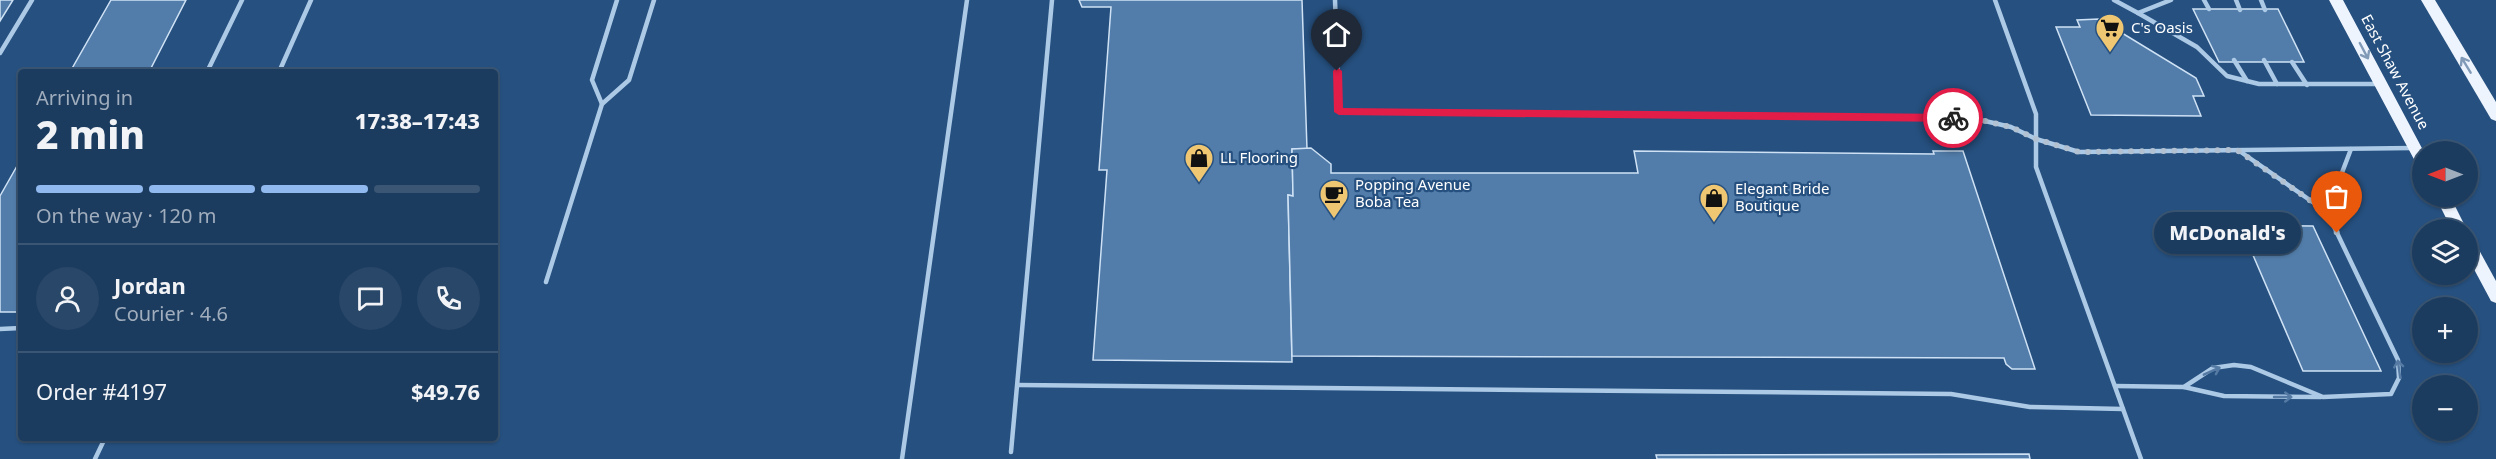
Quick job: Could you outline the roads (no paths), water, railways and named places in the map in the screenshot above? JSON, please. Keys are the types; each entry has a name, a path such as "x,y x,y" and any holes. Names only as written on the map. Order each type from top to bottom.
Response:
{"main road":[{"name":"East Shaw Avenue","path":"2336,0 2412,141"},
{"path":"2428,0 2496,115"},
{"path":"2478,263 2496,296"}],"lane":[{"path":"0,52 32,0"},
{"path":"208,69 242,0"},
{"path":"280,69 311,0"},
{"path":"602,104 592,80 617,0"},
{"path":"546,282 602,104 629,80 654,0"},
{"path":"903,459 968,0"},
{"path":"1011,452 1052,0"},
{"path":"1335,0 1339,112 1944,117 2002,125 2036,139 2079,152 2351,149 2412,153"},
{"path":"1995,0 2036,114 2036,167 2141,459"},
{"path":"2114,0 2197,47 2227,76 2277,84 2381,84"},
{"path":"2138,13 2171,0"},
{"path":"2204,0 2210,9"},
{"path":"2236,0 2240,10"},
{"path":"2261,0 2265,10"},
{"path":"2234,60 2247,81"},
{"path":"2264,60 2277,84"},
{"path":"2292,62 2307,85"},
{"path":"2327,212 2351,149"},
{"path":"2115,386 2184,387 2224,396 2363,398 2391,394 2400,383 2398,360 2327,212 2237,150"},
{"path":"0,329 18,328"},
{"path":"2184,387 2213,368 2234,365 2261,370 2324,397"},
{"path":"1018,385 1951,394 2030,407 2123,409"},
{"path":"95,459 104,441"}],"place":[{"name":"C's Oasis","path":"2110,54"},
{"name":"LL Flooring","path":"1199,184"},
{"name":"Popping Avenue Boba Tea","path":"1334,220"},
{"name":"Elegant Bride Boutique","path":"1714,224"},
{"name":"McDonald's","path":"2337,233"}]}
